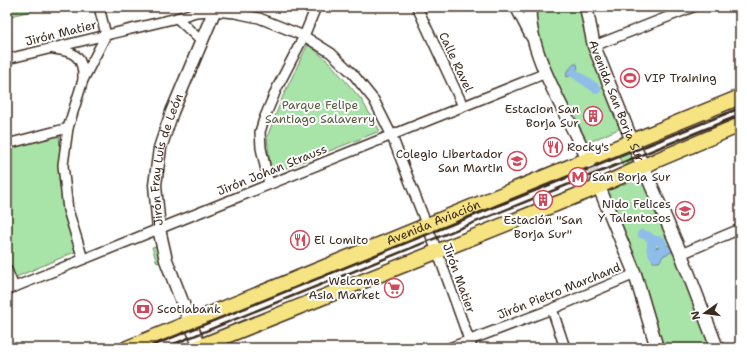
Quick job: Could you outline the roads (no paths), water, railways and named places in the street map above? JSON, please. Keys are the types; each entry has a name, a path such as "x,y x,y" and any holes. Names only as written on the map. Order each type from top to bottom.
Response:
{"main road":[{"path":"530,7 531,24 539,55 588,161"},
{"name":"Avenida San Borja Sur","path":"586,7 594,46 632,141 681,254 717,348"},
{"name":"Jirón Fray Luís de León","path":"198,348 166,260 159,229 155,185 160,148 172,112 215,9"},
{"name":"Avenida Aviación","path":"127,348 427,225 588,161 632,141 740,97"},
{"path":"198,348 437,252 740,125"},
{"path":"598,184 634,274 657,348"}],"street":[{"path":"83,259 68,210 63,164 68,128 83,80 106,35 99,7"},
{"path":"269,184 261,148 260,132 264,118 277,88 304,36 316,7"},
{"name":"Calle Ravel","path":"417,7 463,106"},
{"path":"515,7 539,55"},
{"path":"594,46 677,10 693,7"},
{"name":"Jirón Matier","path":"7,59 177,18 196,12 215,9 259,18 304,36 331,53 353,74 374,100 391,134 427,225 470,344"},
{"path":"177,18 202,41"},
{"path":"50,48 65,50 77,56 80,59 84,69 83,80"},
{"name":"Jirón Johan Strauss","path":"10,288 546,72"},
{"path":"7,144 68,128"},
{"path":"681,254 740,229"},
{"path":"7,270 10,288"},
{"name":"Jirón Pietro Marchand","path":"449,348 470,344 634,274"},
{"path":"552,309 565,348"}],"water":[{"path":"574,64 577,64 578,68 572,75 567,77 566,73"},
{"path":"665,245 672,246 672,252 664,255 659,262 653,262 652,259 657,255 655,248"}],"waterway":[{"path":"574,73 597,89"},
{"path":"642,234 648,236 652,240 661,241 663,245"},
{"path":"652,240 651,250 655,257"}],"tunnel":[{"path":"589,162 597,182"}],"railway":[{"path":"146,348 740,108"},
{"path":"164,348 740,115"}],"place":[{"name":"VIP Training","path":"630,78"},
{"name":"Estacion San Borja Sur","path":"593,116"},
{"name":"Rocky's","path":"553,147"},
{"name":"Colegio Libertador San Martin","path":"517,161"},
{"name":"San Borja Sur","path":"578,177"},
{"name":"Estación \"San Borja Sur\"","path":"543,200"},
{"name":"Nido Felices Y Talentosos","path":"685,211"},
{"name":"El Lomito","path":"300,240"},
{"name":"Welcome Asia Market","path":"394,288"},
{"name":"Scotiabank","path":"143,309"}],"park label":[{"name":"Parque Felipe Santiago Salaverry","path":"320,112"}]}
